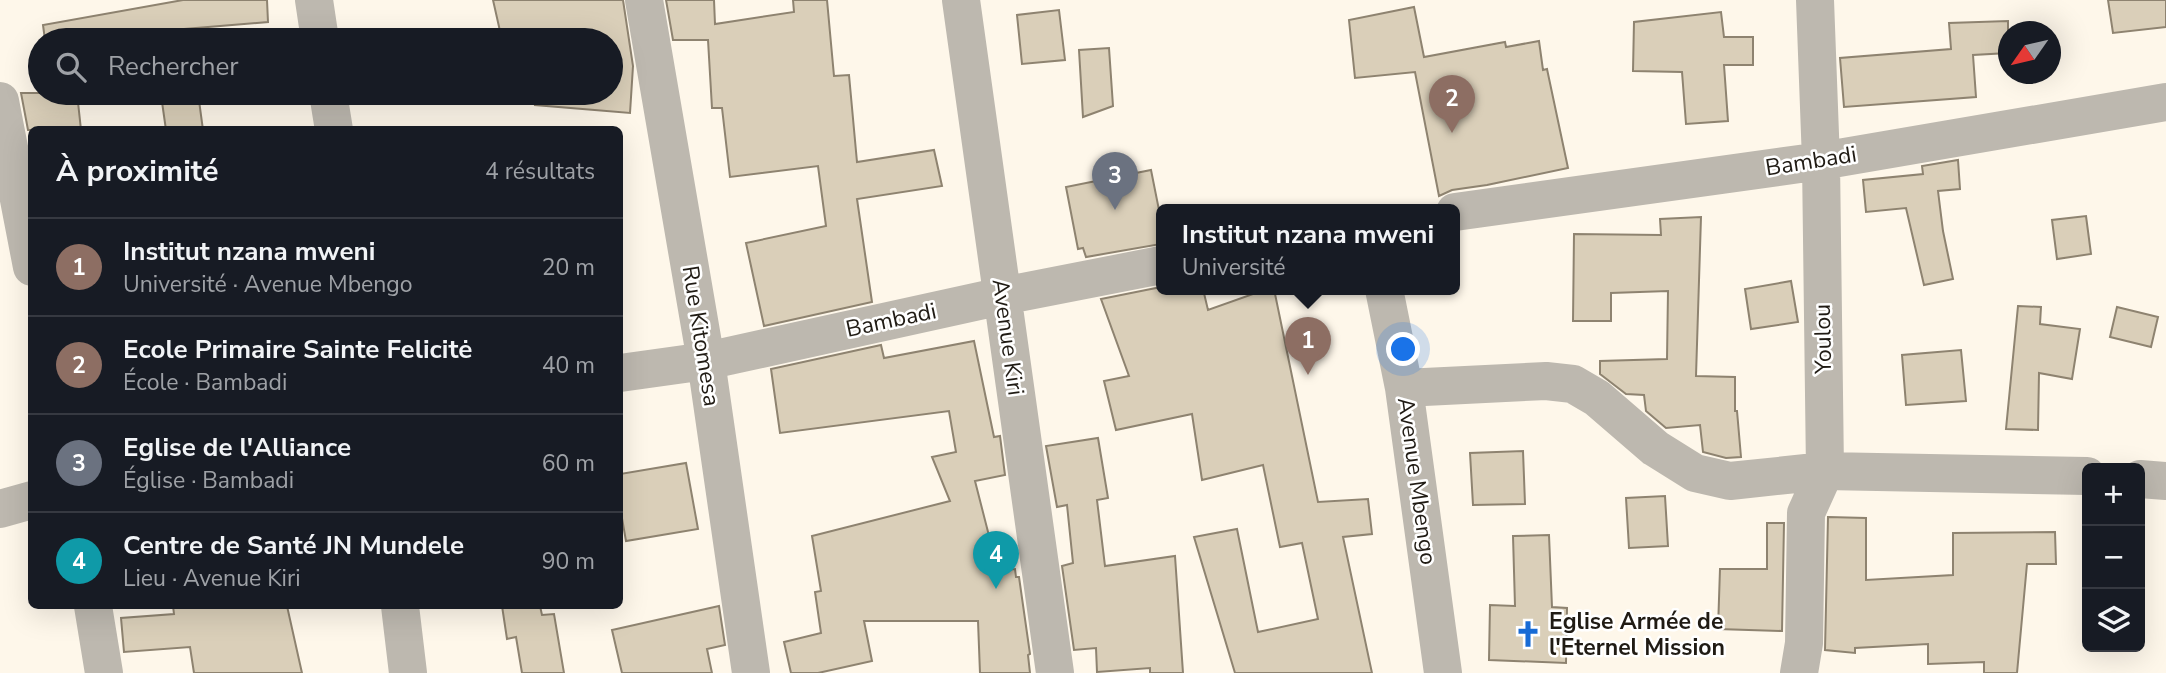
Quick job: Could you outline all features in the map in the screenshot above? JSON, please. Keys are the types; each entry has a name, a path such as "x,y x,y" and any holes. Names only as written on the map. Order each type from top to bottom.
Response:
{"street":[{"path":"314,0 318,28"},
{"name":"Rue Kitomesa","path":"644,0 706,361 751,673"},
{"name":"Avenue Kiri","path":"961,0 1055,673"},
{"name":"Youlou","path":"1799,673 1804,643 1806,513 1825,471 1821,161 1815,0"},
{"path":"0,102 28,246"},
{"name":"Bambadi","path":"1460,211 1821,161 2166,102"},
{"path":"330,105 333,126"},
{"name":"Bambadi","path":"623,373 706,361 1002,296 1156,266"},
{"name":"Avenue Mbengo","path":"1385,295 1404,388 1443,673"},
{"path":"1404,388 1546,381 1573,384 1597,398 1656,448 1695,473 1730,481 1825,471 2082,476"},
{"path":"2145,479 2166,481"},
{"path":"0,509 28,501"},
{"path":"93,609 104,673"},
{"path":"400,609 408,673"}],"building":[{"path":"183,0 267,0 268,22 197,28 43,28 43,25"},
{"path":"493,0 623,0 633,66 630,113 535,105 623,105 623,28 499,28"},
{"path":"666,0 714,0 715,24 794,12 793,0 827,0 834,76 849,75 857,162 934,150 942,186 857,199 872,302 764,326 746,243 826,226 818,166 730,177 722,108 712,108 708,40 673,40"},
{"path":"2108,0 2166,0 2166,27 2113,33"},
{"path":"1414,7 1424,57 1505,42 1506,47 1539,41 1543,70 1547,69 1568,168 1452,190 1439,196 1415,72 1355,78 1349,20"},
{"path":"1059,10 1065,60 1022,64 1017,15"},
{"path":"1721,12 1724,37 1753,37 1753,65 1724,65 1728,121 1686,124 1682,72 1633,71 1634,22"},
{"path":"1998,21 1998,54 1973,55 1976,97 1844,107 1840,58 1951,49 1949,23"},
{"path":"1109,48 1113,106 1083,117 1079,50"},
{"path":"21,93 28,93 28,105 78,105 81,126 28,126 28,130"},
{"path":"162,105 200,105 202,126 165,126"},
{"path":"1958,160 1960,189 1938,191 1953,279 1924,285 1906,208 1866,212 1863,180 1923,174 1922,166"},
{"path":"1151,170 1158,204 1156,245 1086,257 1083,248 1078,249 1066,187"},
{"path":"2086,216 2091,254 2057,259 2052,220"},
{"path":"1701,217 1696,376 1735,377 1735,411 1741,457 1726,458 1703,452 1700,425 1666,428 1646,411 1644,395 1626,394 1600,374 1600,361 1667,359 1668,291 1611,293 1611,321 1573,321 1574,234 1661,235 1660,219"},
{"path":"1791,281 1798,322 1751,329 1745,289"},
{"path":"1156,288 1156,295 1204,295 1208,310 1250,295 1275,295 1318,502 1368,499 1372,534 1343,537 1372,673 1235,673 1194,537 1237,529 1258,632 1318,619 1302,543 1280,547 1263,465 1202,480 1192,414 1116,430 1104,381 1129,376 1101,299"},
{"path":"2018,306 2041,307 2040,324 2080,329 2072,379 2039,373 2038,430 2006,429"},
{"path":"2117,307 2158,317 2151,347 2110,337"},
{"path":"974,341 994,437 1000,436 1005,475 975,481 998,571 1015,569 1016,577 1019,577 1030,654 1030,673 980,673 978,621 864,621 872,661 818,673 791,673 784,642 821,633 815,592 821,591 812,536 950,501 932,457 956,452 949,411 780,433 771,369 881,345 884,358"},
{"path":"1961,350 1966,401 1906,405 1902,355"},
{"path":"1098,438 1108,498 1097,500 1105,566 1175,556 1183,673 1150,673 1150,668 1097,672 1096,648 1074,650 1062,566 1073,563 1067,505 1057,507 1046,446"},
{"path":"1523,451 1525,504 1473,505 1470,453"},
{"path":"686,463 698,529 626,541 623,524 623,474"},
{"path":"1665,496 1668,546 1629,548 1626,498"},
{"path":"1828,517 1866,518 1866,580 1953,575 1953,533 2055,532 2056,564 2027,564 2017,673 1984,673 1984,662 1928,664 1928,644 1855,648 1855,653 1825,650"},
{"path":"1767,523 1784,523 1782,631 1718,629 1720,569 1767,569"},
{"name":"Eglise Armée de l'Eternel Mission","path":"1549,535 1552,607 1567,608 1566,663 1489,660 1490,605 1515,606 1513,536"},
{"path":"719,606 725,645 707,649 712,673 622,673 612,630"},
{"path":"173,609 288,609 302,673 194,673 190,647 124,652 121,618 174,614"},
{"path":"502,609 541,609 542,615 554,614 564,673 522,673 516,637 507,639"}],"place":[{"name":"Ecole Primaire Sainte Felicitė","path":"1452,133"},
{"name":"Eglise de l'Alliance","path":"1115,210"},
{"name":"Institut nzana mweni","path":"1308,375"},
{"name":"Centre de Santé JN Mundele","path":"996,589"},
{"name":"Eglise Armée de l'Eternel Mission","path":"1528,634"}]}
